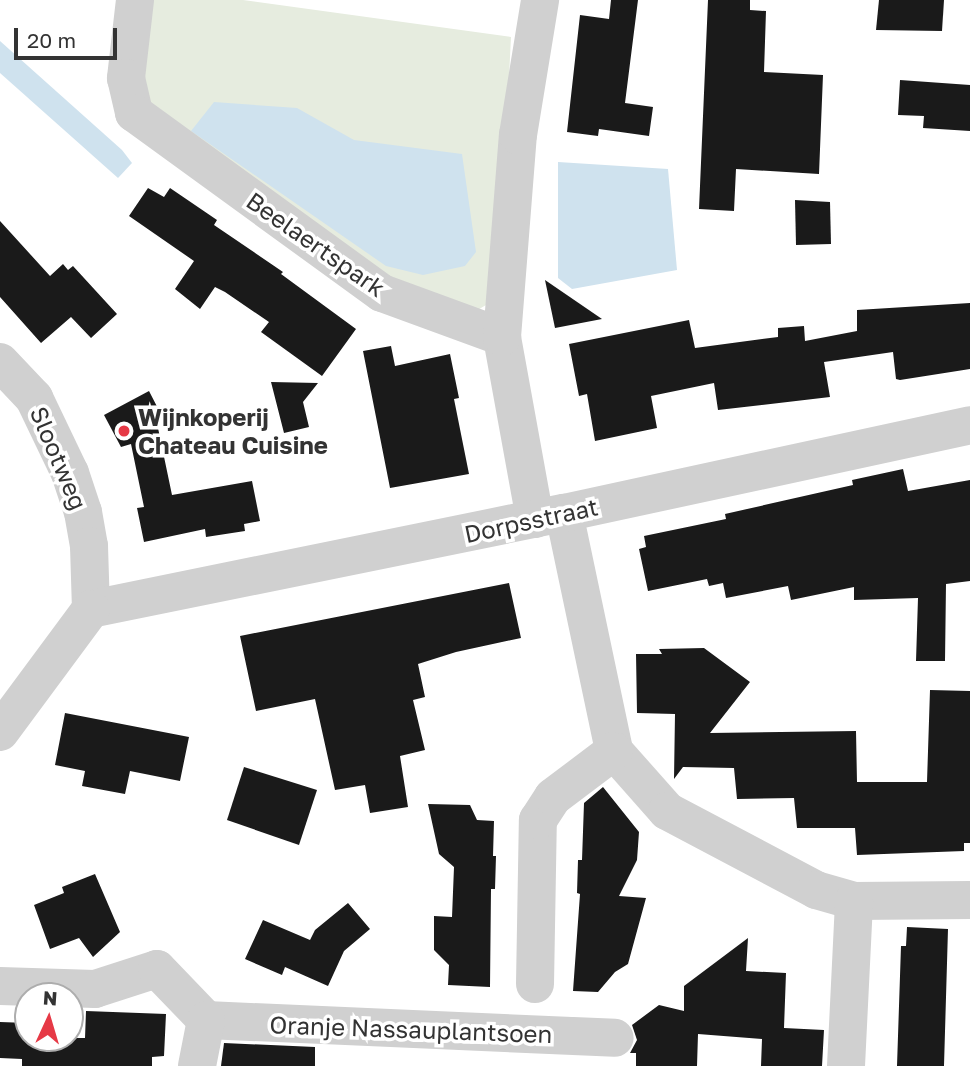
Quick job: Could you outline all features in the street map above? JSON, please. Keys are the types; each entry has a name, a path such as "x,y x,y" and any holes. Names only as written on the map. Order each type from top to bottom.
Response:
{"street":[{"name":"Beelaertspark","path":"135,0 126,78 134,113 382,293 502,337"},
{"path":"540,0 518,135 502,337 614,751 667,811 816,890 854,901 970,900"},
{"name":"Slootweg","path":"0,362 34,398 70,473 83,512 89,546 91,609"},
{"name":"Dorpsstraat","path":"91,609 549,516 970,425"},
{"path":"0,732 91,609"},
{"path":"535,984 538,820 553,797 614,751"},
{"path":"846,1066 854,901"},
{"path":"0,986 94,989 157,969 206,1020 197,1066"},
{"name":"Oranje Nassauplantsoen","path":"206,1020 615,1038"}],"shaded area":[{"path":"146,0 243,0 511,37 498,298 469,315 379,276 141,97"}],"water":[{"path":"0,41 122,150 132,163 118,178 0,73"},
{"path":"214,102 297,108 354,140 462,154 476,252 465,266 423,275 386,266 191,131"},
{"path":"558,162 668,169 677,270 572,289 558,278"}],"building":[{"path":"611,0 638,0 625,103 653,107 649,136 599,129 598,136 567,132 580,15 609,19"},
{"path":"708,0 750,0 750,10 766,11 764,72 823,75 819,174 736,169 734,211 699,209"},
{"path":"879,0 944,0 942,31 876,30"},
{"path":"900,80 970,85 970,131 923,128 924,116 898,115"},
{"path":"148,188 164,197 170,188 217,220 214,225 283,272 281,274 356,329 322,376 261,332 269,322 225,292 215,287 200,309 175,289 194,261 129,216"},
{"path":"795,200 830,202 831,244 796,245"},
{"path":"0,221 50,276 63,264 68,270 73,266 117,314 91,338 71,317 41,343 0,297"},
{"path":"545,280 602,319 555,328"},
{"path":"970,303 970,369 900,380 896,379 893,352 824,362 830,397 718,410 714,383 651,396 657,428 595,441 587,394 579,396 569,344 689,320 695,348 778,337 778,328 804,326 805,341 857,331 857,310"},
{"path":"391,346 395,366 450,354 459,398 454,399 469,474 390,488 363,351"},
{"path":"271,382 318,383 303,402 309,427 284,433"},
{"path":"149,391 166,424 158,428 172,495 252,481 260,521 244,524 245,531 206,537 205,529 144,542 137,508 144,507 131,444 121,447 104,415"},
{"path":"903,469 908,491 970,480 970,581 946,584 945,661 916,661 918,598 854,600 854,587 791,600 788,586 726,598 723,583 709,586 707,579 648,591 639,549 646,547 644,536 726,519 725,514 853,485 852,480"},
{"path":"509,583 521,638 456,652 418,664 425,697 413,700 425,750 400,756 408,807 370,813 365,785 335,790 315,699 256,711 240,636"},
{"path":"704,648 750,682 710,733 856,731 857,782 927,782 930,690 970,691 970,843 964,843 964,851 857,855 855,828 797,828 794,798 737,799 734,768 683,767 674,779 675,714 637,713 636,654 662,654 659,649"},
{"path":"65,713 189,737 180,781 130,771 125,794 82,786 85,771 55,765"},
{"path":"244,767 317,790 299,845 227,820"},
{"path":"603,787 639,832 637,860 619,896 646,898 628,964 615,972 598,992 573,991 580,894 577,893 578,860 582,860 584,803"},
{"path":"428,804 470,805 477,820 494,821 493,856 496,856 495,889 491,889 490,987 448,985 449,965 434,950 434,916 452,917 454,867 439,854"},
{"path":"95,874 120,932 93,957 79,938 50,949 34,905 64,893 62,887"},
{"path":"348,903 370,929 344,951 328,986 285,967 282,975 245,959 263,920 310,940 315,930"},
{"path":"907,927 948,929 944,1066 897,1066 901,946 906,946"},
{"path":"748,938 746,971 786,973 784,1028 824,1030 822,1066 761,1066 762,1039 698,1034 697,1066 636,1066 636,1053 630,1053 637,1040 632,1025 659,1005 684,1011 684,986"},
{"path":"86,1011 166,1014 164,1056 152,1057 152,1066 22,1066 22,1059 0,1058 0,1022 14,1022 14,1052 84,1052"},
{"path":"224,1043 315,1047 315,1066 221,1066"}],"place":[{"name":"Wijnkoperij Chateau Cuisine","path":"124,431"}]}
